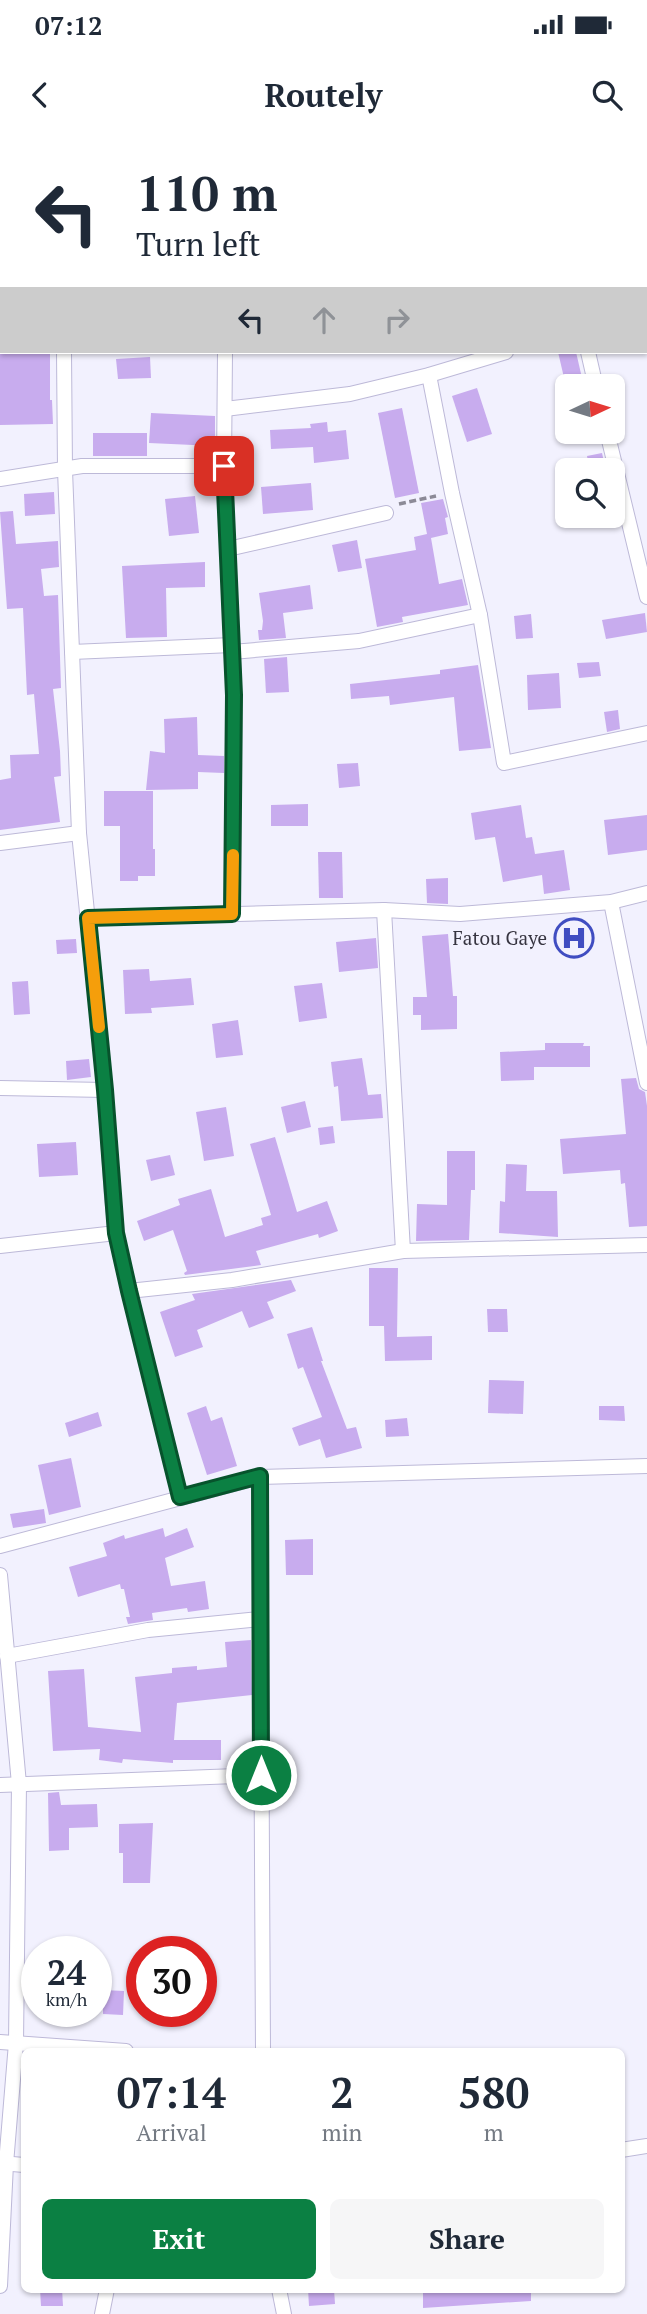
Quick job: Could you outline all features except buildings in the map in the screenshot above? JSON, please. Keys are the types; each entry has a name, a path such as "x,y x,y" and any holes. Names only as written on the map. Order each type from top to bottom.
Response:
{"street":[{"path":"64,354 65,470 79,833 105,1090 116,1233 180,1497"},
{"path":"225,354 224,466 234,695 232,914"},
{"path":"225,410 350,394 499,354"},
{"path":"588,354 593,374"},
{"path":"429,375 480,615 504,763 647,733"},
{"path":"610,444 647,597"},
{"path":"0,480 82,466 224,466"},
{"path":"228,549 386,513"},
{"path":"72,652 232,648 359,641 480,615"},
{"path":"0,843 79,833"},
{"path":"88,918 384,910 460,914 611,901 647,893"},
{"path":"611,901 647,1083"},
{"path":"384,910 403,1251"},
{"path":"0,1088 105,1090"},
{"path":"0,1246 116,1233"},
{"path":"129,1291 232,1280 403,1251 647,1245"},
{"path":"0,1546 260,1476 647,1466"},
{"path":"260,1476 263,2048"},
{"path":"0,1575 19,1784 16,2043 3,2164 0,2286"},
{"path":"7,1656 148,1630 260,1619"},
{"path":"0,1785 261,1775"},
{"path":"0,2042 85,2048"},
{"path":"625,2149 647,2146"},
{"path":"3,2164 21,2165"},
{"path":"102,2314 106,2293"},
{"path":"280,2293 284,2314"}],"path":[{"path":"386,513 384,508 452,493"}],"slow traffic":[{"path":"99,1027 88,918 232,914 233,855"}],"place":[{"name":"Fatou Gaye","path":"574,938"}],"route":[{"path":"224,466 234,695 232,914 88,918 116,1233 180,1497 260,1476 261,1775"}]}
